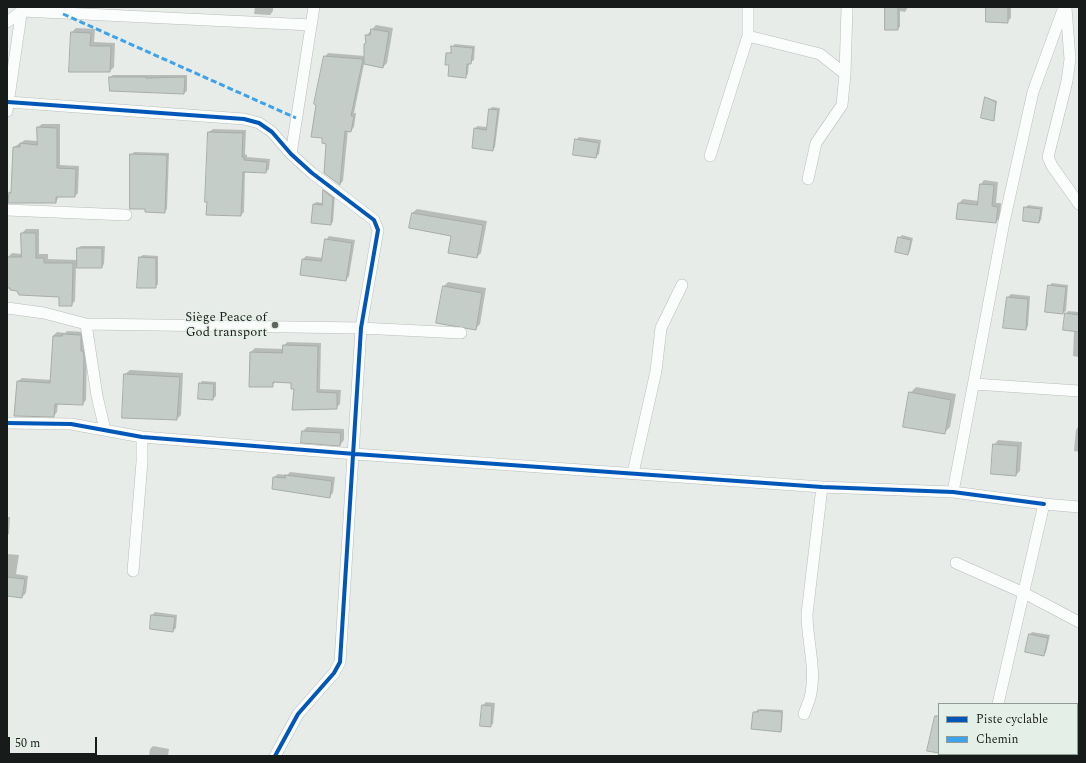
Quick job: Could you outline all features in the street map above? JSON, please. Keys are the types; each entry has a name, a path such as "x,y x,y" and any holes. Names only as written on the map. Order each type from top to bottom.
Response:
{"street":[{"path":"291,154 314,7"},
{"path":"710,156 748,36 748,7"},
{"path":"808,179 816,143 842,105 845,74 847,7"},
{"path":"1065,7 1074,60 1067,81 1048,157 1052,166 1079,204"},
{"path":"953,492 1004,222 1033,92 1065,7"},
{"path":"7,22 22,9 311,25"},
{"path":"22,9 8,106 244,119 259,123 272,132 291,154 312,173 374,220 378,230 361,328 355,454 340,662 334,674 298,714 285,734 274,756"},
{"path":"748,36 820,54 845,74"},
{"path":"7,210 126,215"},
{"path":"633,473 656,371 660,328 682,285"},
{"path":"7,308 44,314 86,324 361,328 461,333"},
{"path":"86,324 97,396 105,430"},
{"path":"974,384 1079,391"},
{"path":"7,423 71,424 142,437 355,454 822,487 953,492 1079,508"},
{"path":"133,571 142,462 142,437"},
{"path":"804,714 811,694 812,680 807,630 807,614 822,487"},
{"path":"998,703 1044,504"},
{"path":"956,563 1024,593 1079,622"}],"building":[{"path":"885,7 898,7 898,30 885,30"},
{"path":"986,7 1008,7 1008,23 986,22"},
{"path":"371,29 389,32 383,68 364,64 364,44 366,43 365,35 370,35"},
{"path":"71,32 91,33 90,46 111,46 110,72 69,72"},
{"path":"451,46 473,48 471,64 467,64 466,78 448,76 449,65 445,65 446,53 451,53"},
{"path":"324,56 363,59 351,116 354,116 351,132 345,131 340,185 324,173 326,144 322,143 322,138 311,137 316,105 314,104"},
{"path":"109,77 185,77 184,94 110,91"},
{"path":"985,97 996,102 994,121 981,118"},
{"path":"489,109 498,110 493,151 472,148 474,128 486,130"},
{"path":"37,127 57,128 57,168 76,169 75,197 56,197 56,203 8,203 9,192 11,193 13,147 20,147 20,143 37,145"},
{"path":"208,132 243,133 242,157 244,157 244,160 267,162 266,173 243,172 241,216 206,215 207,202 205,202"},
{"path":"575,139 599,143 596,158 573,155"},
{"path":"130,154 167,155 165,213 145,212 145,209 130,209"},
{"path":"980,184 994,185 992,206 998,207 996,223 956,219 958,203 977,205"},
{"path":"323,190 333,198 331,225 311,223 313,204 322,205"},
{"path":"1024,207 1041,209 1039,223 1023,221"},
{"path":"412,213 483,225 477,258 448,253 451,236 409,228"},
{"path":"21,233 36,233 36,258 44,258 44,263 73,263 72,306 59,306 59,297 19,295 17,291 7,288 7,257 21,257"},
{"path":"898,237 911,240 908,255 895,252"},
{"path":"325,239 352,243 346,281 300,275 302,259 321,261"},
{"path":"77,248 102,248 102,268 77,268"},
{"path":"139,257 156,258 156,288 137,288"},
{"path":"1048,285 1066,287 1063,314 1045,312"},
{"path":"443,286 482,293 476,330 436,323"},
{"path":"1007,297 1028,299 1026,330 1003,328"},
{"path":"1065,313 1079,315 1079,332 1063,330"},
{"path":"63,334 81,335 81,351 83,351 84,356 83,405 55,404 54,417 14,416 17,381 50,383 53,336 62,336"},
{"path":"283,345 318,346 317,392 337,393 337,409 292,410 294,389 291,389 291,383 273,382 273,387 249,387 250,352 282,353"},
{"path":"124,374 180,377 177,420 122,418"},
{"path":"199,383 214,384 213,400 198,399"},
{"path":"909,392 951,400 945,434 903,427"},
{"path":"302,431 341,433 340,446 301,443"},
{"path":"993,444 1018,446 1016,476 991,474"},
{"path":"285,475 332,481 330,498 272,489 273,477 285,478"},
{"path":"7,577 25,579 22,598 7,596"},
{"path":"151,615 175,617 173,632 150,629"},
{"path":"1029,634 1048,638 1044,656 1025,652"},
{"path":"482,705 492,706 491,727 480,726"},
{"path":"758,710 782,712 781,732 751,729 753,712 758,712"},
{"path":"935,716 938,716 938,753 927,751"}],"marked path":[{"path":"63,14 296,118"}],"cycle path":[{"path":"8,102 244,119 259,123 272,132 291,154 312,173 374,220 378,230 361,328 340,662 334,673 298,714 275,756"},
{"path":"7,423 71,424 142,437 355,454 822,487 953,492 1044,504"}],"place":[{"name":"Siège Peace of God transport","path":"275,325"}]}
